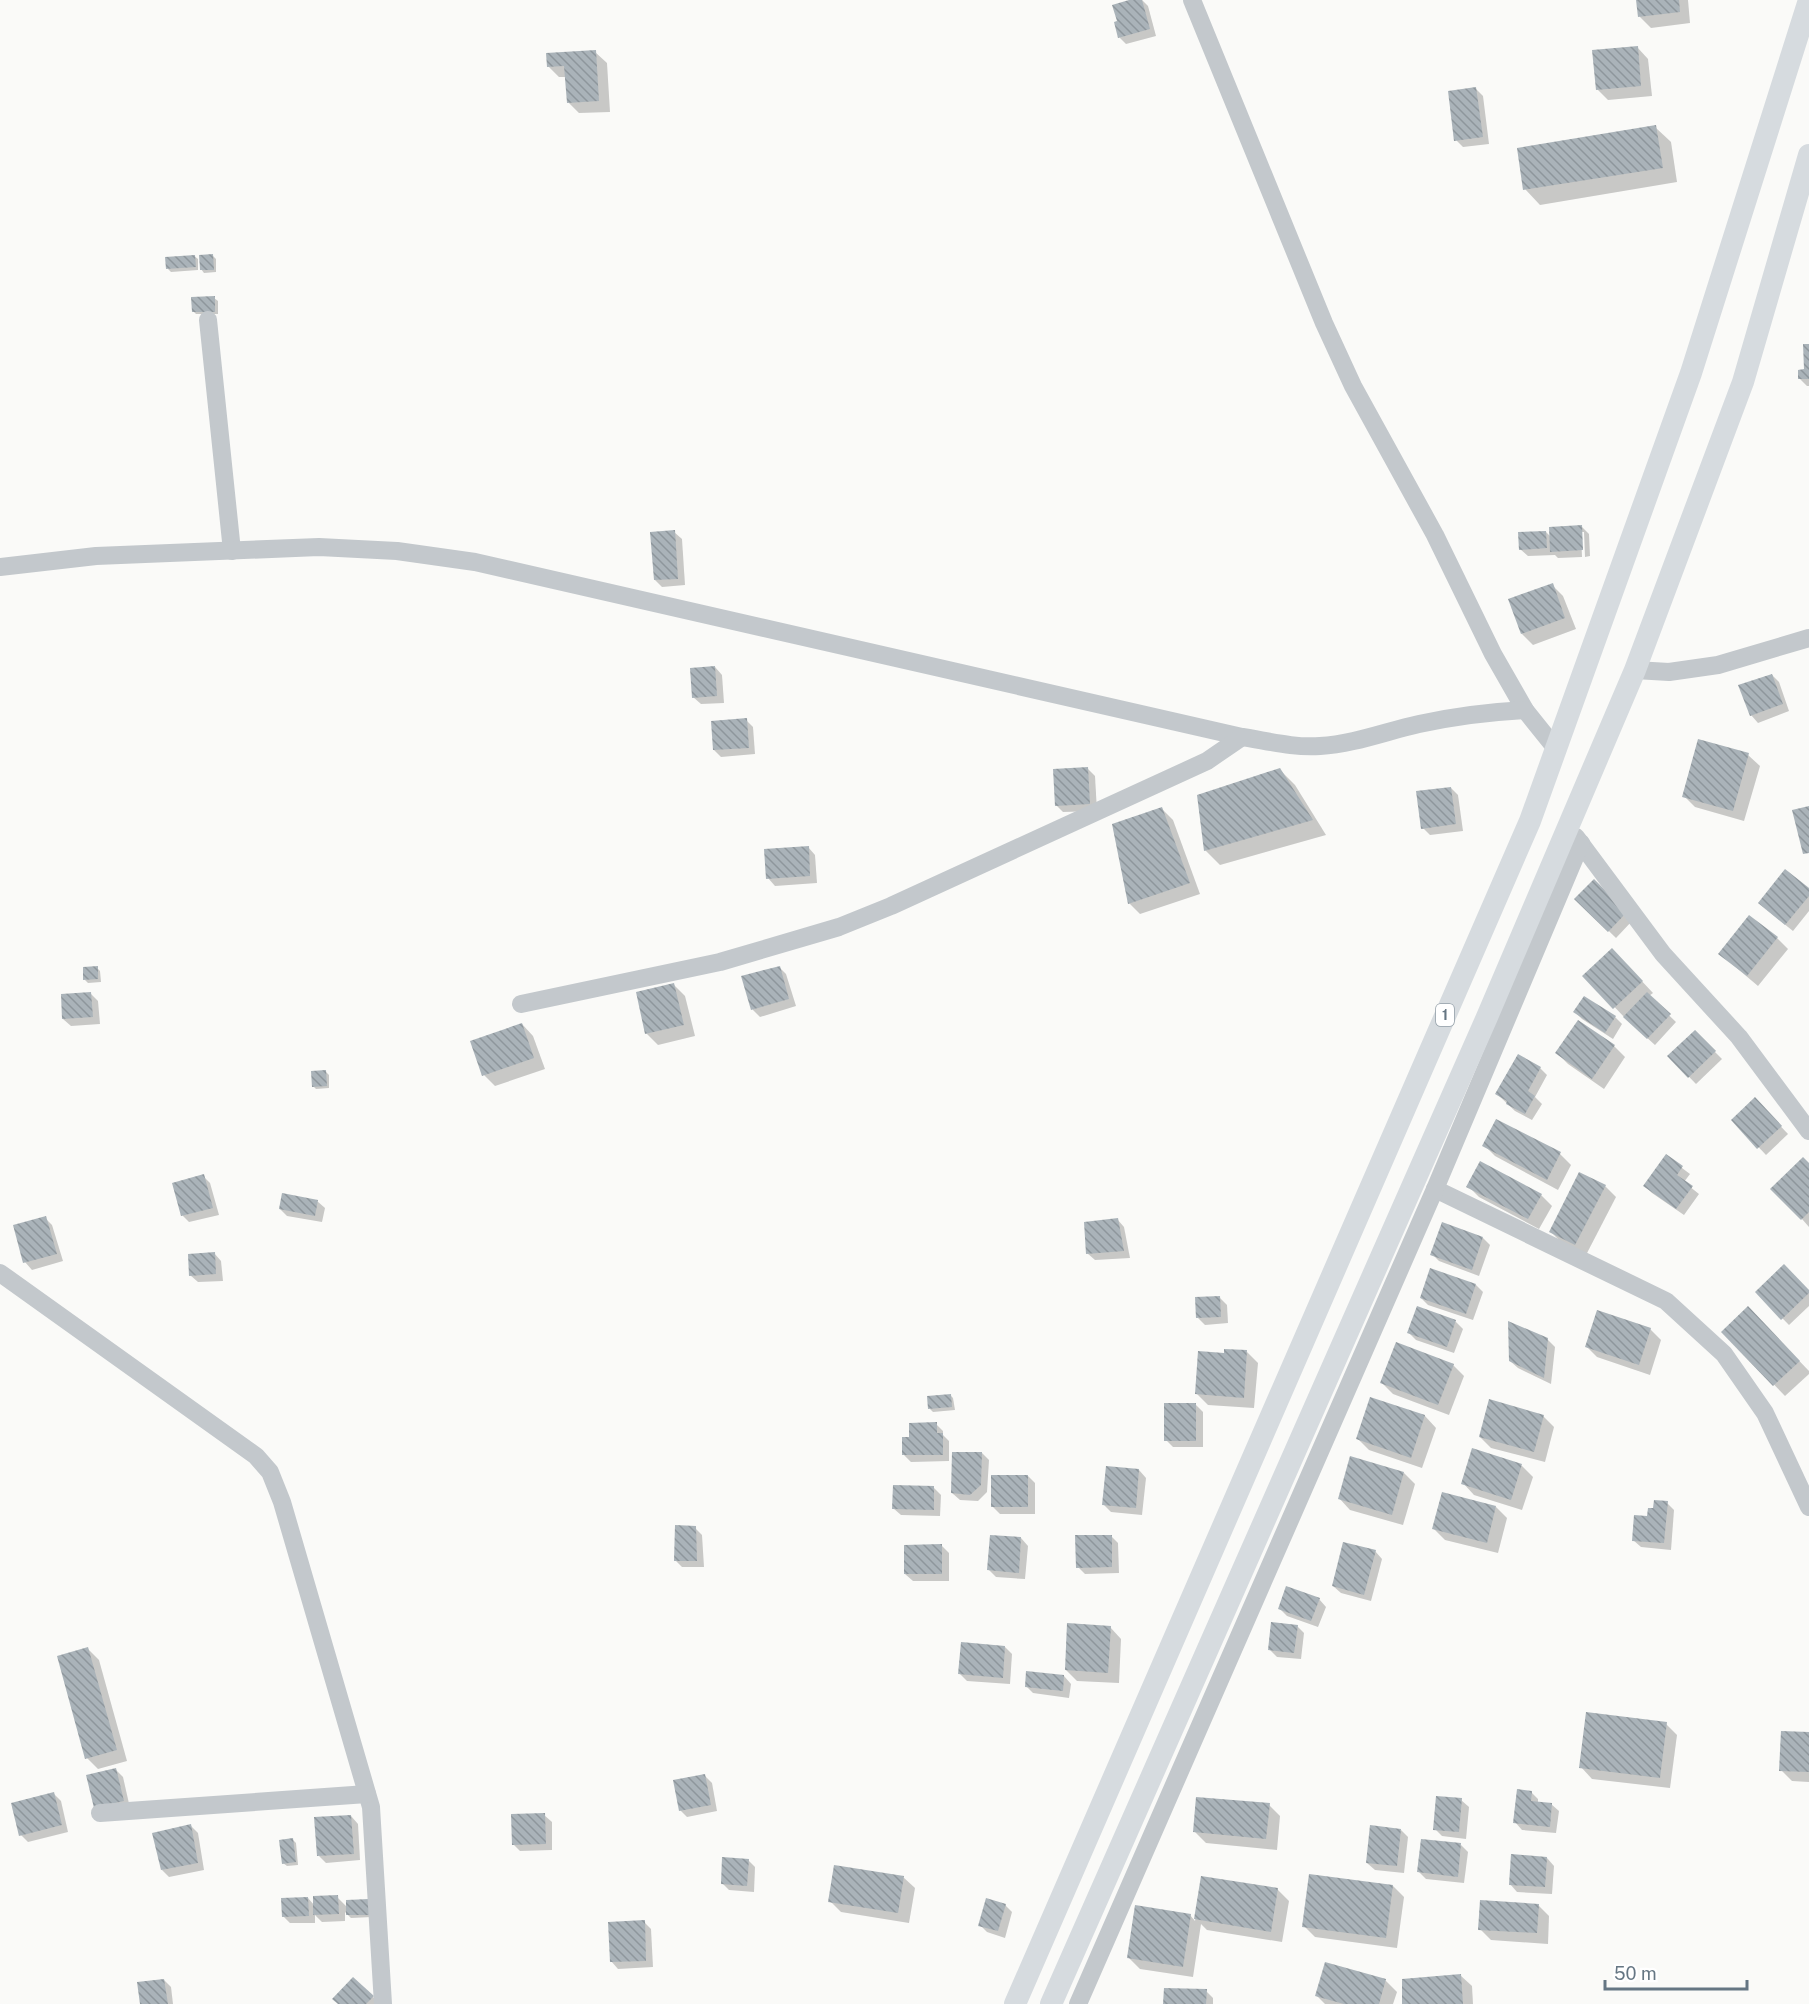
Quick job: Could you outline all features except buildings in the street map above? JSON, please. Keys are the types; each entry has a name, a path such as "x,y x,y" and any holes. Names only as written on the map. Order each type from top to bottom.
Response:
{"main road":[{"name":"1","path":"1015,2004 1530,821 1691,373 1809,0"},
{"path":"1051,2004 1482,1028 1574,835 1743,382 1809,154"}],"street":[{"path":"1192,0 1324,323 1353,386 1435,536 1493,654 1525,710 1557,750"},
{"path":"208,320 232,551"},
{"path":"0,567 96,556 320,547 397,550 475,562 1242,737 1296,746 1321,746 1474,713 1525,710"},
{"path":"1635,670 1669,672 1718,665 1809,638"},
{"path":"520,1004 720,962 839,927 891,906 1206,761 1242,737"},
{"path":"1574,835 1663,954 1739,1037 1809,1131"},
{"path":"1078,2004 1435,1189 1574,835"},
{"path":"1435,1189 1666,1301 1724,1354 1765,1413 1809,1507"},
{"path":"0,1273 256,1456 270,1472 282,1502 371,1807 383,2004"},
{"path":"100,1813 367,1794"}]}
